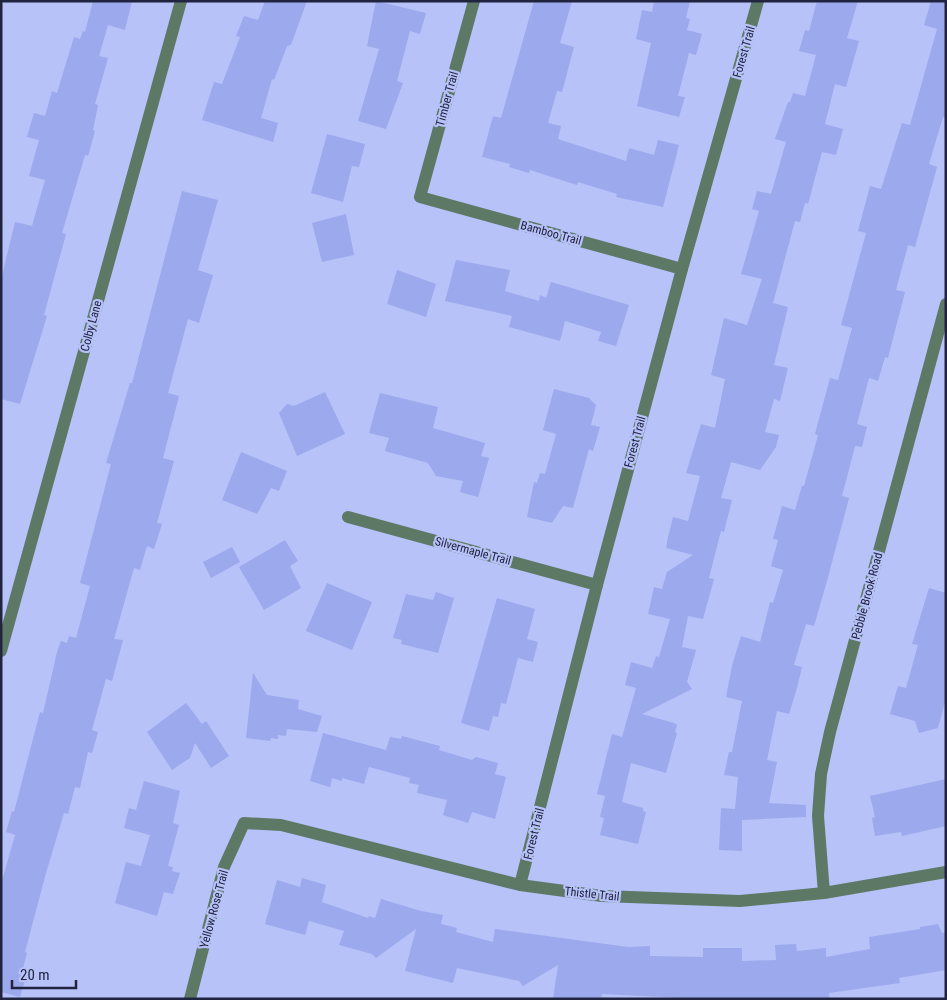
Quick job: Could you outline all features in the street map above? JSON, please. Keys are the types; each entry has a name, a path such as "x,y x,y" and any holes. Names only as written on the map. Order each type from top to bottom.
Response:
{"street":[{"name":"Colby Lane","path":"1,651 181,1"},
{"name":"Timber Trail","path":"420,197 474,1"},
{"name":"Forest Trail","path":"520,885 597,585 682,269 758,1"},
{"name":"Bamboo Trail","path":"420,197 682,269"},
{"name":"Pebble Brook Road","path":"824,893 818,816 821,774 832,722 946,304"},
{"name":"Silvermaple Trail","path":"348,517 597,585"},
{"name":"Thistle Trail","path":"244,822 281,825 520,885 602,896 740,901 824,893 946,872"},
{"name":"Yellow Rose Trail","path":"190,999 224,868 244,822"}],"building":[{"path":"93,1 132,1 125,30 108,25 99,56 108,58 95,104 98,105 93,130 95,131 88,156 85,155 62,233 66,234 44,315 47,316 20,404 1,399 1,280 15,222 32,226 45,180 29,176 39,140 27,137 34,113 45,116 52,91 57,93 74,37 80,39 83,31 85,32"},
{"path":"265,1 307,1 291,45 287,46 274,80 272,79 261,118 278,123 273,142 202,120 214,82 222,84 240,37 236,36 244,16 258,20"},
{"path":"376,1 426,13 420,34 410,31 397,81 403,83 386,129 358,121 379,49 367,46"},
{"path":"534,1 572,1 560,43 574,47 562,92 557,91 548,123 561,126 558,139 626,161 629,148 654,155 658,140 679,145 663,207 616,197 617,194 578,182 577,185 530,170 529,173 509,167 510,164 482,157 493,116 501,118"},
{"path":"654,1 690,1 686,18 690,19 687,30 702,34 696,55 689,53 678,96 685,97 679,117 637,106 651,43 636,39 642,10 652,12"},
{"path":"817,1 858,1 847,38 859,41 846,87 835,84 825,124 843,129 836,155 822,152 808,204 805,203 800,222 795,221 773,303 788,307 774,365 788,368 780,401 774,399 765,432 779,435 776,447 760,470 731,462 721,498 732,500 724,532 721,531 709,578 714,579 703,619 688,616 682,647 696,650 687,682 692,689 642,714 674,723 677,725 675,732 677,733 666,773 631,763 622,802 643,808 643,811 646,812 638,844 600,835 604,818 600,817 605,796 597,794 612,734 622,737 636,688 625,685 631,662 652,668 656,656 659,657 670,619 648,614 654,587 662,589 667,572 693,555 666,548 668,537 673,517 688,521 700,476 686,473 701,424 715,428 725,379 711,375 724,318 747,325 762,279 741,274 759,211 752,209 757,191 771,194 786,142 775,139 788,102 790,102 793,93 805,96 816,55 799,51 805,30 809,31"},
{"path":"931,1 946,1 946,118 943,117 929,164 937,167 915,247 908,245 896,290 905,292 888,358 885,357 878,381 869,378 857,424 867,427 862,447 855,446 842,496 849,498 814,626 806,624 794,665 802,667 797,688 789,714 777,711 767,760 777,762 769,803 806,805 806,817 742,820 742,851 719,850 721,808 735,809 738,777 724,775 729,752 732,752 742,701 726,697 732,666 741,636 760,642 770,602 773,603 783,570 771,566 778,540 773,539 782,506 795,510 802,486 804,486 818,435 815,434 830,378 838,380 852,328 841,325 866,233 858,231 870,186 881,189 902,123 910,125 937,29 924,25"},
{"path":"327,134 365,144 359,167 352,166 343,202 311,193"},
{"path":"182,191 218,200 198,270 213,275 199,323 188,319 168,393 179,396 163,458 174,461 157,523 162,524 154,549 147,546 140,570 134,568 114,639 123,640 112,681 106,679 92,730 98,732 92,753 88,752 80,788 75,787 68,814 64,813 46,873 25,952 27,953 21,976 26,977 20,997 1,992 1,884 15,835 6,832 12,811 14,812 40,712 43,713 57,652 61,641 67,643 69,636 76,638 90,586 80,583 111,464 106,463 130,383 132,383"},
{"path":"346,214 354,255 322,262 312,223"},
{"path":"456,260 510,270 505,291 539,301 540,295 546,298 551,282 629,305 616,346 598,341 601,332 565,321 560,341 509,327 512,316 445,301"},
{"path":"397,270 436,284 426,317 387,304"},
{"path":"554,389 589,398 596,405 591,425 600,427 593,451 589,449 573,508 563,506 552,523 527,517 534,482 537,483 540,473 545,474 556,434 543,430"},
{"path":"325,392 345,434 297,456 279,413 287,404 294,406"},
{"path":"380,393 438,407 433,428 485,443 481,456 489,458 478,497 460,492 463,481 436,476 428,463 385,451 389,438 369,433"},
{"path":"241,452 287,471 279,491 271,488 257,514 222,500"},
{"path":"285,540 298,561 290,566 301,588 264,610 239,567"},
{"path":"232,547 240,562 211,578 203,562"},
{"path":"327,583 372,602 352,650 306,631"},
{"path":"929,588 946,593 946,698 938,728 919,733 915,721 890,714 898,686 906,688 918,645 912,644"},
{"path":"436,592 454,598 438,653 401,644 402,640 393,638 406,594 433,600"},
{"path":"497,598 535,609 527,639 538,642 533,662 518,658 506,704 501,703 498,717 493,716 489,731 461,723"},
{"path":"253,673 267,695 299,700 298,709 322,716 317,732 287,729 286,736 278,735 278,739 271,738 270,741 246,738"},
{"path":"186,703 202,724 206,721 229,756 211,768 195,743 190,758 172,770 147,732"},
{"path":"323,733 386,750 390,737 401,739 402,736 440,746 439,750 472,760 476,757 498,763 495,774 506,777 495,819 472,812 468,823 443,815 447,800 417,793 419,785 409,783 410,778 369,767 364,784 342,778 342,781 332,778 330,787 310,781"},
{"path":"946,779 946,826 902,836 901,832 875,836 872,818 875,817 870,796"},
{"path":"144,781 180,791 173,823 179,825 168,866 173,867 172,871 180,873 173,894 164,892 157,916 115,903 126,862 141,866 150,835 124,828 129,808 136,810"},
{"path":"302,878 326,885 322,902 368,918 369,916 375,918 381,899 421,911 443,915 441,924 457,928 456,932 493,942 495,929 628,947 650,946 650,956 703,957 703,948 742,948 742,961 776,960 775,945 796,944 797,951 826,948 826,957 870,949 869,937 920,929 920,927 938,924 942,933 946,932 946,970 899,978 900,983 829,993 830,999 703,999 602,994 601,999 553,999 558,965 523,986 519,981 457,968 453,983 405,971 416,929 376,958 372,954 339,945 344,931 309,921 305,935 265,924 277,880 300,887"}]}
